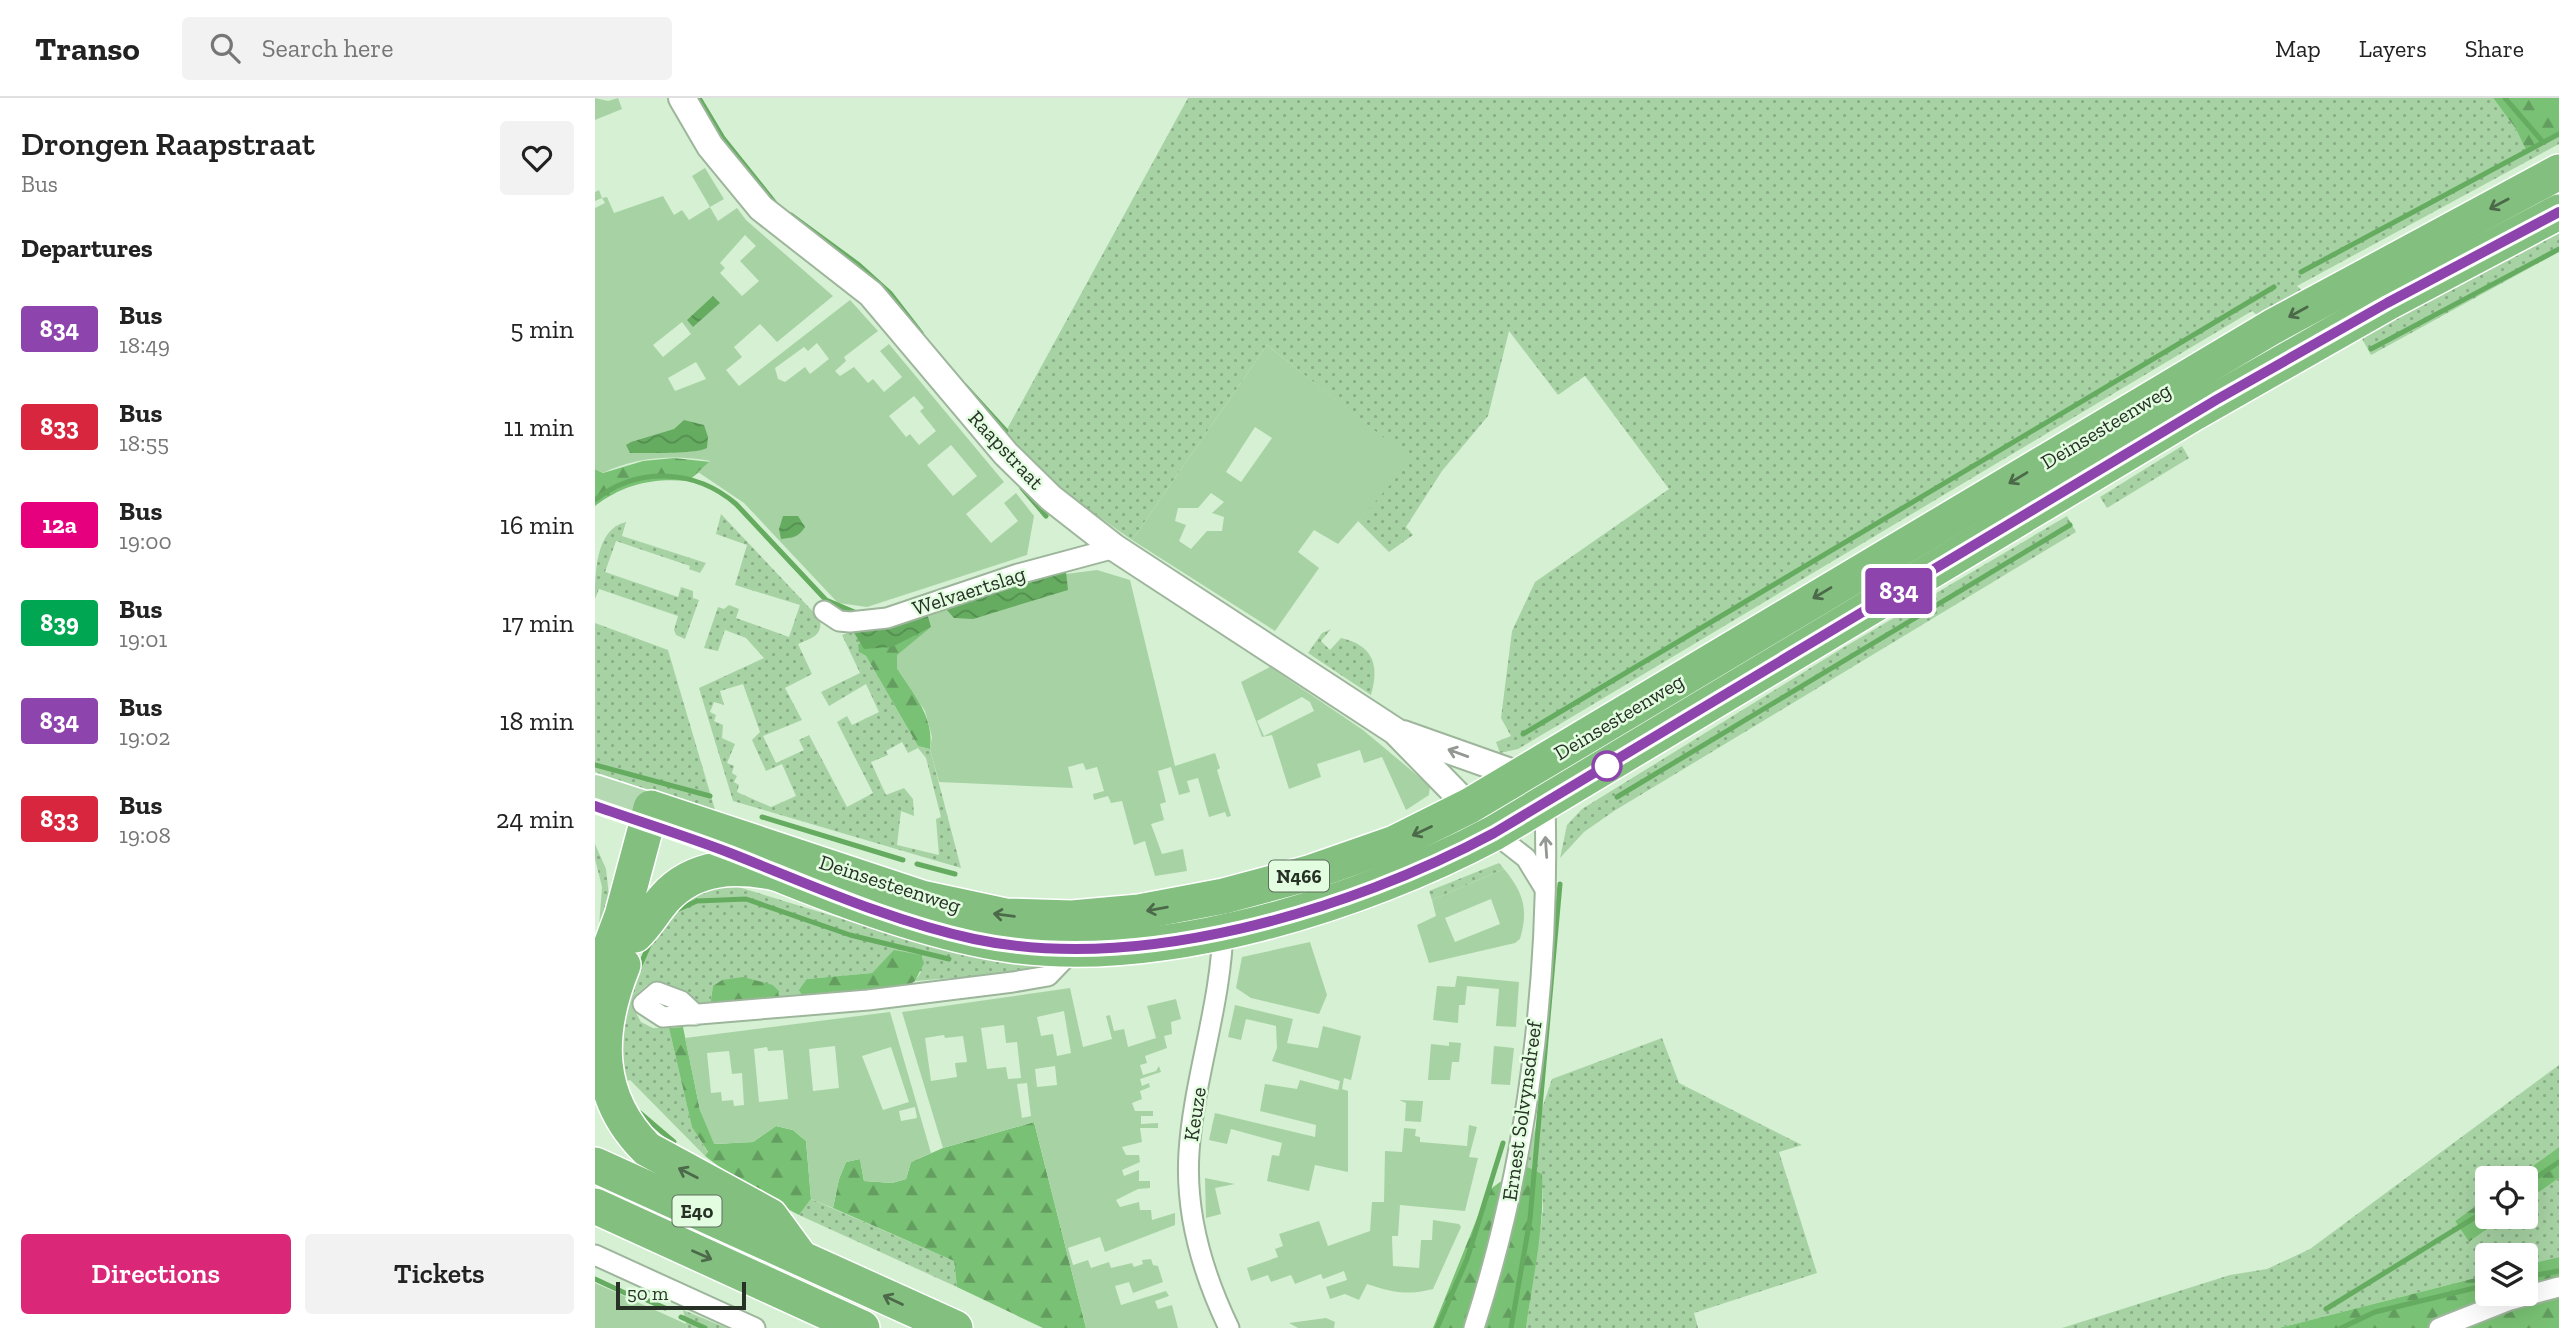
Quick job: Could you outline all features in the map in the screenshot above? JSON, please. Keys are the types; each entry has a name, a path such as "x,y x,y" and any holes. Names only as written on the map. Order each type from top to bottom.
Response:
{"highway":[{"name":"Deinsesteenweg","path":"658,819 922,898 1006,916 1121,947 1223,913 1373,852 1469,806 2272,327 2559,172"},
{"name":"Deinsesteenweg","path":"1223,913 1365,893 1425,869 1494,833 2206,406 2387,303 2559,212"},
{"name":"Deinsesteenweg","path":"658,819 776,873 933,929 1014,945 1073,933"},
{"path":"658,819 635,935 600,1029 598,1068 610,1106 631,1138 770,1216 800,1257"},
{"path":"595,988 658,819"},
{"path":"635,935 647,925 667,895 699,874 739,867 776,873"},
{"name":"E40","path":"595,1165 955,1328"},
{"name":"E40","path":"595,1206 862,1328"}],"main road":[{"name":"Deinsesteenweg","path":"595,790 658,819"},
{"name":"Deinsesteenweg","path":"595,806 658,819"}],"street":[{"name":"Raapstraat","path":"682,98 710,146 761,208 871,294 1006,454 1051,498 1115,548 1395,731 1494,833"},
{"name":"Welvaertslag","path":"824,611 839,621 887,618 1018,574 1115,548"},
{"name":"Raapstraat","path":"1395,731 1522,776"},
{"path":"1522,776 1545,804"},
{"name":"Ernest Solvynsdreef","path":"1474,1328 1510,1203 1532,1056 1547,864 1545,804"},
{"path":"1494,833 1526,858 1545,889"},
{"name":"Keuze","path":"1223,913 1214,1016 1189,1154 1195,1227 1203,1266 1229,1328"},
{"path":"696,1015 868,1000 1048,976 1073,933"},
{"path":"595,1255 755,1328"},
{"path":"2439,1328 2510,1300 2559,1287"}],"shaded area":[{"path":"595,98 608,101 618,98 622,109 595,120"},
{"path":"1188,98 2493,98 2516,129 2527,151 2559,133 2559,144 2297,286 2303,291 2259,317 2252,311 1518,749 1500,753 1496,742 1511,736 1501,718 1512,631 1535,582 1669,489 1585,376 1558,395 1509,331 1488,416 1442,471 1406,527 1413,535 1389,552 1358,521 1411,460 1267,345 1132,540 1045,479 1006,431"},
{"path":"705,168 724,199 710,207 692,176"},
{"path":"599,190 602,198 595,201 595,192"},
{"path":"663,196 674,215 682,210 689,220 710,207 718,221 737,208 746,220 833,296 777,342 760,324 734,347 742,357 726,370 739,386 850,300 878,331 844,357 846,361 835,371 840,376 854,367 868,383 873,379 884,392 902,377 880,351 889,344 1004,482 966,514 991,543 1018,521 1004,503 1016,493 1034,516 1027,555 867,607 838,603 744,503 698,472 710,461 655,458 628,463 603,473 595,469 595,208 605,203 602,198 607,197 614,213","holes":["745,235 756,246 740,261 759,281 742,296 720,273 725,268 720,263","682,322 691,334 663,357 653,345","817,343 829,359 810,374 805,367 785,382 778,379 775,368 804,347 808,351","696,362 706,379 675,391 668,378","914,396 924,408 920,411 936,431 919,445 910,434 906,437 889,416","951,445 977,476 953,496 927,465"]},
{"path":"2559,229 2559,252 2371,355 2361,337"},
{"path":"1267,345 1412,460 1338,544 1314,530 1298,552 1319,568 1275,631 1132,540","holes":["1255,427 1272,438 1241,482 1226,472","1211,493 1224,502 1212,513 1224,517 1222,531 1207,531 1191,549 1179,541 1186,525 1175,521 1178,508 1198,508"]},
{"path":"2182,446 2189,458 2107,508 2100,497"},
{"path":"721,514 820,619 818,633 798,644 812,674 785,688 802,720 763,736 776,763 804,750 799,740 809,735 847,807 873,793 837,722 847,716 852,725 879,712 866,684 829,706 821,692 860,673 842,635 853,631 863,640 859,652 866,656 918,746 930,749 961,868 733,801 699,688 764,658 746,638 725,630 718,651 704,648 718,607 724,609 729,605 739,609 736,618 789,637 800,605 735,585 747,545 716,534","holes":["743,684 760,732 752,740 766,771 782,764 796,796 771,807 737,792 739,785 734,782 737,776 732,773 734,766 727,763 735,744 722,738 723,725 714,721 716,715 710,712 714,702 724,705 720,691","902,742 908,753 918,748 926,758 941,817 936,819 939,855 897,845 901,811 914,816 913,799 904,788 886,795 871,762 888,755 886,751"]},
{"path":"2067,516 2076,532 1614,811 1584,832 1560,858 1567,825 1582,809 1841,649"},
{"path":"626,522 622,536 706,563 700,573 689,569 690,566 616,541 605,572 678,597 681,587 693,591 693,598 699,600 685,639 676,635 674,630 678,616 599,589 595,599 595,578 603,543 616,526"},
{"path":"1097,570 1130,580 1175,766 1215,753 1220,768 1217,770 1231,816 1227,817 1225,812 1209,817 1198,778 1187,781 1190,792 1179,795 1171,767 1158,771 1166,802 1160,804 1164,820 1151,824 1162,854 1183,849 1187,871 1155,876 1145,841 1134,845 1122,801 1111,803 1108,796 1094,800 1093,794 1104,791 1097,767 1086,770 1083,763 1068,767 1073,788 939,782 930,749 932,737 925,711 897,668 897,655 931,627 927,613 1043,577"},
{"path":"595,623 668,650 716,813 595,772"},
{"path":"1331,629 1321,641 1330,650 1341,638 1352,641 1367,651 1375,674 1371,695 1308,653 1322,633"},
{"path":"1270,667 1363,730 1430,786 1429,795 1406,810 1382,757 1364,763 1360,750 1317,764 1321,777 1289,789 1272,735 1262,737 1241,682","holes":["1302,697 1310,702 1314,711 1264,736 1257,721"]},
{"path":"595,844 606,869 611,914 598,939 602,887 595,859"},
{"path":"1499,863 1504,869 1432,900 1429,891"},
{"path":"1504,869 1516,885 1523,901 1524,919 1520,939 1515,943 1429,963 1417,925 1436,916 1432,900","holes":["1491,899 1500,924 1455,942 1445,918"]},
{"path":"732,885 950,952 1041,967 1038,971 915,981 921,972 894,951 872,973 807,979 805,1000 780,1002 779,991 773,985 722,980 713,986 710,1006 703,1006 661,985 647,985 638,993 636,1013 641,1022 653,1028 669,1028 692,1126 708,1153 705,1156 630,1080 618,1083 615,1065 629,984 663,914 702,887"},
{"path":"1310,942 1327,995 1319,1014 1251,998 1236,988 1242,957"},
{"path":"1457,976 1519,982 1516,1027 1496,1026 1499,989 1467,986 1465,1005 1459,1005 1458,1023 1433,1020 1437,986 1455,987"},
{"path":"1070,988 1083,1047 1112,1039 1106,1016 1110,1015 1114,1031 1124,1029 1128,1047 1156,1038 1147,1006 1176,999 1181,1019 1171,1022 1172,1034 1164,1036 1167,1048 1145,1056 1147,1063 1140,1065 1143,1075 1156,1071 1159,1066 1161,1072 1140,1079 1142,1086 1149,1083 1150,1087 1140,1091 1142,1099 1132,1103 1135,1111 1153,1111 1153,1116 1141,1116 1141,1124 1158,1123 1158,1128 1140,1128 1142,1142 1122,1147 1126,1155 1139,1155 1140,1162 1122,1170 1124,1176 1139,1170 1139,1181 1150,1181 1150,1188 1138,1189 1116,1200 1120,1207 1139,1202 1140,1210 1151,1210 1152,1220 1175,1213 1175,1225 1105,1252 1100,1237 1068,1248 1073,1265 1088,1260 1091,1268 1109,1262 1111,1268 1132,1263 1134,1267 1143,1264 1142,1260 1151,1259 1153,1265 1158,1266 1163,1282 1133,1293 1129,1282 1115,1286 1121,1305 1166,1291 1169,1296 1155,1301 1158,1309 1172,1305 1178,1328 1086,1328 1034,1122 943,1148 902,1012","holes":["1064,1011 1071,1053 1057,1056 1053,1034 1041,1036 1037,1017","1004,1025 1006,1043 1017,1042 1021,1078 1008,1079 1006,1067 987,1069 981,1028","963,1036 967,1062 955,1063 957,1077 931,1081 925,1038","1055,1066 1057,1085 1037,1087 1035,1069","1027,1083 1031,1116 1022,1118 1017,1084"]},
{"path":"1235,1005 1293,1019 1287,1043 1318,1048 1323,1026 1361,1036 1351,1080 1344,1078 1342,1089 1348,1091 1348,1172 1315,1165 1309,1191 1267,1181 1272,1155 1279,1156 1282,1143 1231,1129 1227,1144 1209,1140 1215,1113 1315,1137 1316,1125 1260,1111 1265,1084 1297,1089 1300,1080 1338,1090 1340,1081 1272,1061 1277,1048 1276,1026 1246,1019 1241,1040 1228,1037"},
{"path":"890,1012 931,1153 911,1162 906,1179 892,1183 864,1181 860,1159 846,1162 839,1179 833,1208 811,1199 806,1141 793,1130 776,1126 753,1142 714,1144 700,1110 685,1038","holes":["835,1046 839,1088 813,1091 809,1049","767,1047 768,1051 783,1050 788,1099 759,1102 754,1049","891,1047 909,1102 883,1110 862,1056","729,1051 732,1074 742,1073 744,1105 734,1106 733,1100 722,1101 721,1092 711,1093 707,1053","915,1107 917,1118 901,1121 899,1111"]},
{"path":"1662,1038 1679,1083 1802,1145 1779,1152 1817,1273 1694,1313 1698,1328 1526,1328 1543,1210 1543,1189 1523,1165 1552,1079"},
{"path":"1449,1042 1461,1043 1459,1062 1452,1062 1450,1080 1428,1080 1431,1044 1449,1046"},
{"path":"1494,1046 1514,1048 1510,1085 1491,1084"},
{"path":"2559,1065 2559,1147 2533,1166 2475,1166 2475,1207 2455,1221 2469,1242 2487,1229 2538,1229 2538,1193 2559,1178 2559,1257 2538,1262 2538,1243 2475,1243 2475,1278 2279,1328 2062,1328 2230,1275 2267,1269 2310,1249"},
{"path":"1399,1100 1423,1101 1421,1122 1405,1121 1406,1103"},
{"path":"1469,1125 1477,1127 1469,1157 1478,1158 1465,1211 1400,1205 1398,1236 1392,1236 1393,1266 1419,1268 1421,1240 1432,1240 1433,1220 1459,1224 1461,1227 1433,1289 1399,1292 1367,1284 1359,1300 1345,1294 1330,1299 1326,1287 1347,1280 1344,1271 1323,1279 1321,1274 1295,1284 1291,1275 1271,1282 1268,1275 1251,1281 1247,1268 1278,1257 1275,1249 1283,1246 1279,1234 1319,1221 1328,1246 1370,1231 1372,1202 1384,1202 1385,1151 1402,1152 1404,1128 1416,1129 1415,1136 1420,1137 1420,1142 1467,1146"},
{"path":"1205,1178 1235,1184 1215,1188 1221,1214 1206,1218"},
{"path":"811,1199 954,1261 957,1287 799,1215"},
{"path":"595,1283 686,1324 687,1328 595,1328"},
{"path":"683,1310 727,1328 687,1328"},
{"path":"1326,1318 1335,1322 1334,1328 1298,1328 1289,1323"}],"green space":[{"path":"2493,98 2559,98 2559,133 2527,152 2516,129"},
{"path":"674,458 711,462 688,481 639,484 617,492 595,506 595,469 603,473 643,461"},
{"path":"927,613 931,627 897,668 926,716 931,738 930,749 918,746 866,656 859,652 858,645 863,640 853,631 868,631"},
{"path":"894,950 921,955 924,963 915,981 902,990 805,1000 799,990 807,979 872,973"},
{"path":"743,977 773,985 779,991 780,1002 710,1006 713,986 722,980"},
{"path":"683,1027 700,1110 715,1144 753,1142 776,1126 793,1130 806,1141 811,1199 799,1215 746,1187 705,1156 708,1152 692,1127 669,1028"},
{"path":"1034,1122 1086,1328 1043,1328 957,1287 954,1261 833,1208 839,1179 846,1162 860,1159 864,1181 892,1183 906,1179 911,1162 943,1148"},
{"path":"2559,1147 2559,1178 2538,1193 2538,1166 2533,1166"},
{"path":"1523,1165 1542,1174 1542,1213 1526,1328 1433,1328 1488,1191 1500,1182 1520,1185"},
{"path":"2475,1207 2475,1229 2487,1229 2469,1242 2455,1221"},
{"path":"2559,1257 2559,1328 2279,1328 2475,1278 2475,1306 2538,1306 2538,1262"}],"water":[{"path":"713,296 720,303 693,327 687,320"},
{"path":"684,420 704,425 708,437 707,448 682,452 630,453 626,445 674,429"},
{"path":"783,516 798,516 805,527 795,536 781,539 779,529"},
{"path":"1066,572 1068,590 973,619 954,618 945,608"},
{"path":"927,613 931,627 892,647 864,649 853,631 868,631"}],"waterway":[{"path":"699,98 723,138 775,203"},
{"path":"2505,98 2543,142"},
{"path":"2301,272 2559,134"},
{"path":"791,215 859,265 890,293 921,333"},
{"path":"2371,349 2559,249"},
{"path":"1523,734 2274,287"},
{"path":"965,386 1006,431"},
{"path":"595,500 629,481 648,477 685,478 703,484 736,504 826,600 859,614"},
{"path":"1022,488 1046,516"},
{"path":"1617,797 2070,525"},
{"path":"595,765 710,796"},
{"path":"762,817 903,860"},
{"path":"917,864 955,874"},
{"path":"1511,1328 1530,1219 1560,884"},
{"path":"679,909 697,901 746,899 850,935 949,959"},
{"path":"637,972 650,943"},
{"path":"640,1113 674,1142"},
{"path":"1437,1328 1467,1259 1503,1143"},
{"path":"2538,1176 2559,1162"},
{"path":"2326,1309 2475,1217"},
{"path":"2538,1275 2559,1271"},
{"path":"595,1279 625,1293"},
{"path":"2341,1328 2375,1312 2475,1288"},
{"path":"640,1297 665,1308"},
{"path":"681,1317 705,1328"}],"bus line":[{"name":"834","path":"595,806 933,929 1014,945 1074,949 1121,947 1207,934 1327,905 1425,869 1494,833 2216,400 2387,303 2559,212"}]}
